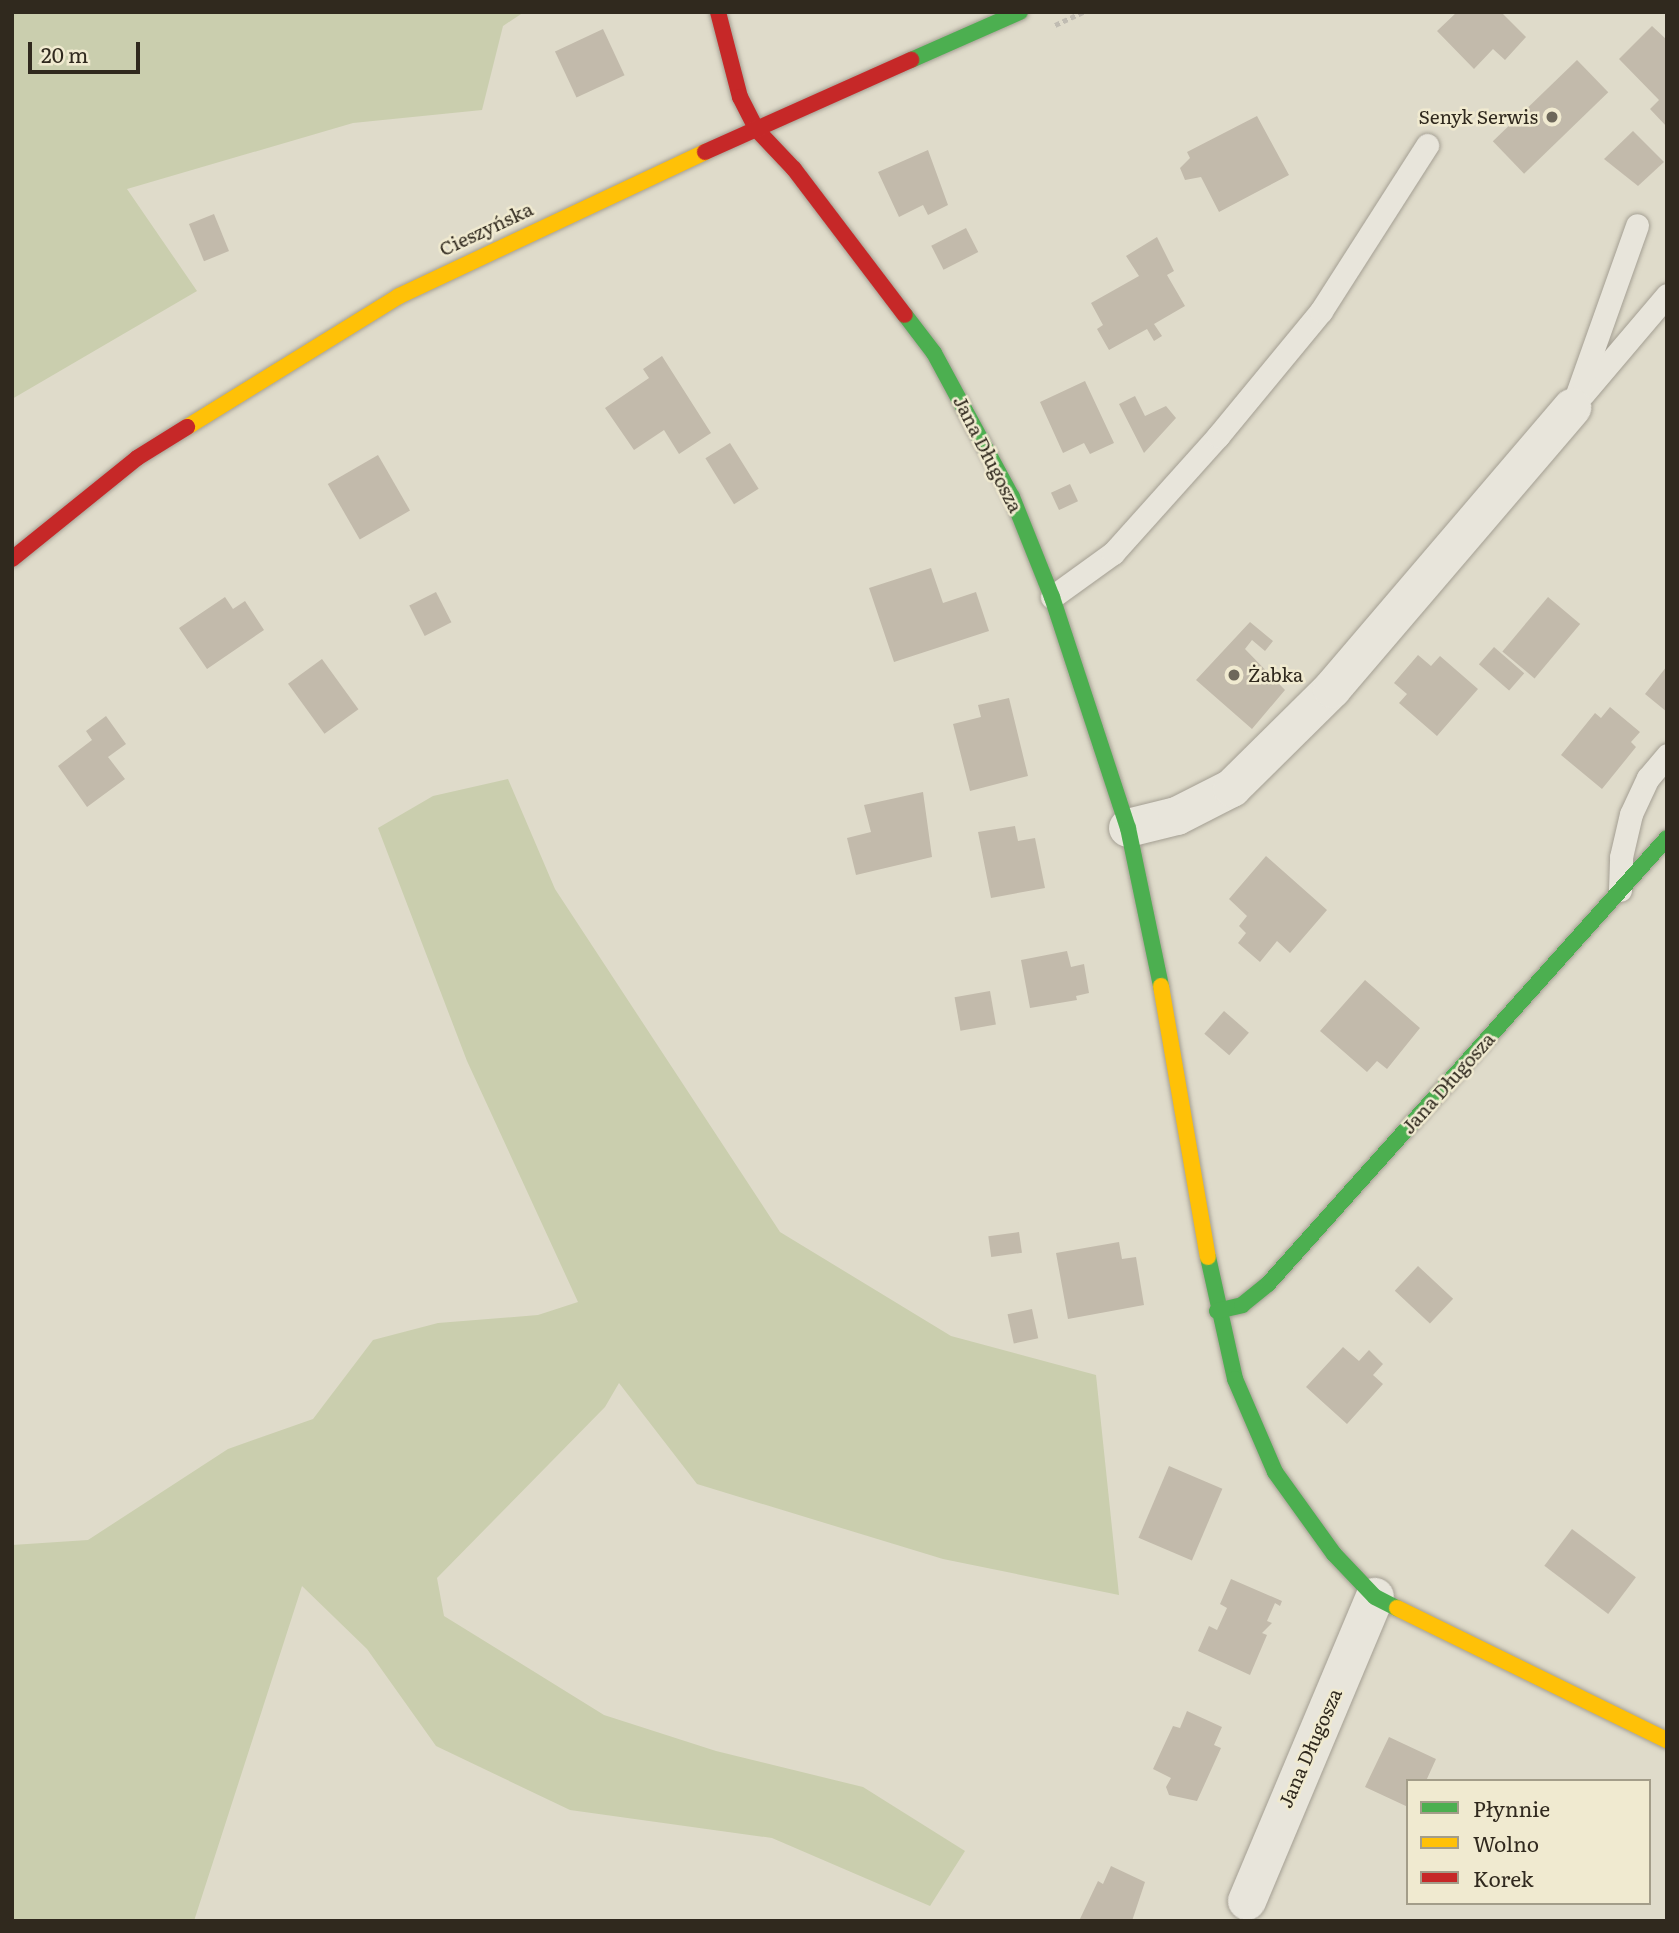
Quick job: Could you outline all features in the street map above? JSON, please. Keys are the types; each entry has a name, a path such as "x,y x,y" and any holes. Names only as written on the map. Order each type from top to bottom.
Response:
{"street":[{"name":"Jana Długosza","path":"718,12 740,97 757,130 794,169 934,353 1012,498 1052,597 1128,828 1151,931 1217,1311 1235,1379 1275,1472 1334,1555 1375,1597 1667,1740"},
{"name":"Cieszyńska","path":"12,559 137,458 399,296 570,212 1020,12"},
{"path":"1128,828 1177,816 1232,788 1332,689 1572,408"},
{"name":"Jana Długosza","path":"1217,1311 1242,1305 1268,1284 1667,838"},
{"name":"Jana Długosza","path":"1247,1901 1375,1597"}],"lane":[{"path":"1052,597 1112,553 1227,426 1321,311 1427,145"},
{"path":"1572,408 1637,225"},
{"path":"1572,408 1667,295"},
{"path":"1620,890 1621,857 1631,814 1643,786 1667,755"}],"green space":[{"path":"12,12 524,12 503,26 482,110 353,123 127,189 197,291 12,399"},
{"path":"508,779 555,889 780,1232 951,1336 1096,1375 1119,1595 943,1559 697,1484 619,1383 605,1407 437,1578 444,1616 604,1715 716,1751 863,1787 965,1851 930,1906 772,1838 570,1810 436,1746 367,1649 302,1586 194,1921 12,1921 12,1545 88,1540 228,1449 313,1419 373,1340 438,1323 538,1315 578,1302 467,1061 378,828 433,796"}],"building":[{"path":"1457,12 1501,12 1526,37 1505,60 1493,49 1474,69 1437,31"},
{"path":"1652,26 1667,40 1667,127 1650,109 1659,100 1619,59"},
{"path":"603,29 625,75 577,98 555,51"},
{"name":"Senyk Serwis","path":"1577,60 1608,92 1524,174 1493,141"},
{"path":"1257,116 1289,175 1219,212 1201,177 1185,180 1180,168 1190,158 1187,152"},
{"path":"1633,131 1664,162 1638,186 1604,159"},
{"path":"928,150 948,205 928,215 923,205 899,217 878,172"},
{"path":"214,214 229,251 204,261 189,224"},
{"path":"966,228 978,252 944,270 931,246"},
{"path":"1157,237 1174,271 1167,275 1185,306 1154,324 1162,336 1154,341 1147,329 1109,350 1097,329 1103,325 1091,303 1139,276 1126,256"},
{"path":"662,356 711,433 679,454 664,430 634,450 605,408 649,378 643,369"},
{"path":"1085,381 1114,443 1090,454 1084,443 1063,453 1040,402"},
{"path":"1135,396 1145,416 1166,406 1176,418 1144,453 1119,404"},
{"path":"730,443 759,489 734,504 705,458"},
{"path":"378,455 410,510 360,539 328,484"},
{"path":"1070,484 1078,501 1059,510 1051,493"},
{"path":"931,568 943,603 976,592 989,631 894,662 869,588"},
{"path":"436,592 451,622 425,636 409,606"},
{"path":"225,597 233,609 245,601 264,630 207,669 179,628"},
{"path":"1548,597 1580,624 1535,678 1502,651"},
{"name":"Żabka","path":"1250,622 1273,641 1265,651 1252,640 1245,649 1285,690 1252,729 1196,680"},
{"path":"1494,647 1524,673 1509,691 1479,664"},
{"path":"1418,655 1431,666 1440,656 1478,689 1437,736 1399,703 1407,694 1394,683"},
{"path":"322,659 358,709 324,734 288,684"},
{"path":"1667,666 1667,712 1645,694"},
{"path":"1009,698 1028,776 970,791 953,724 981,717 978,705"},
{"path":"1610,707 1640,732 1631,742 1636,747 1602,789 1561,755 1595,713 1601,718"},
{"path":"106,716 126,744 108,757 125,779 87,807 58,766 92,740 86,731"},
{"path":"923,792 932,857 856,875 847,838 871,832 864,805"},
{"path":"1015,826 1018,841 1035,838 1045,888 991,898 978,832"},
{"path":"1266,856 1327,910 1290,953 1277,941 1260,962 1238,943 1246,933 1239,926 1247,916 1229,899"},
{"path":"1067,951 1071,967 1084,964 1089,993 1076,996 1077,1000 1030,1008 1021,960"},
{"path":"1365,980 1420,1028 1387,1069 1377,1061 1367,1072 1320,1031"},
{"path":"990,991 996,1024 960,1031 955,997"},
{"path":"1224,1011 1249,1033 1229,1055 1204,1034"},
{"path":"1019,1232 1022,1253 991,1257 988,1236"},
{"path":"1119,1242 1122,1259 1136,1257 1144,1305 1068,1319 1056,1253"},
{"path":"1418,1266 1453,1299 1430,1324 1395,1291"},
{"path":"1032,1309 1038,1338 1014,1344 1008,1314"},
{"path":"1343,1347 1359,1361 1369,1350 1383,1364 1373,1375 1383,1384 1347,1424 1306,1387"},
{"path":"1169,1466 1222,1489 1192,1560 1139,1538"},
{"path":"1572,1529 1636,1577 1608,1614 1544,1566"},
{"path":"1231,1579 1282,1601 1280,1606 1275,1603 1267,1621 1272,1623 1262,1633 1267,1635 1250,1675 1198,1651 1209,1626 1217,1630 1227,1608 1220,1604"},
{"path":"1187,1711 1222,1727 1214,1745 1221,1748 1197,1801 1169,1795 1166,1787 1171,1778 1153,1769 1173,1726 1180,1728"},
{"path":"1389,1737 1436,1759 1427,1779 1406,1779 1406,1806 1365,1787"},
{"path":"1111,1866 1145,1882 1132,1921 1079,1921 1098,1881 1103,1884"}],"traffic: fast":[{"path":"911,60 1020,12"},
{"path":"905,315 934,353 1012,497 1052,597 1128,828 1161,986"},
{"path":"1217,1311 1242,1305 1268,1284 1667,838"},
{"path":"1208,1257 1235,1379 1275,1472 1334,1554 1375,1597 1397,1608"}],"traffic: slow":[{"path":"187,427 399,296 705,152"},
{"path":"1161,986 1208,1257"},
{"path":"1397,1608 1667,1740"}],"traffic: jam":[{"path":"718,12 740,97 757,130 794,169 905,315"},
{"path":"705,152 911,60"},
{"path":"12,559 137,458 187,427"}],"place":[{"name":"Senyk Serwis","path":"1552,117"},
{"name":"Żabka","path":"1234,675"}]}
